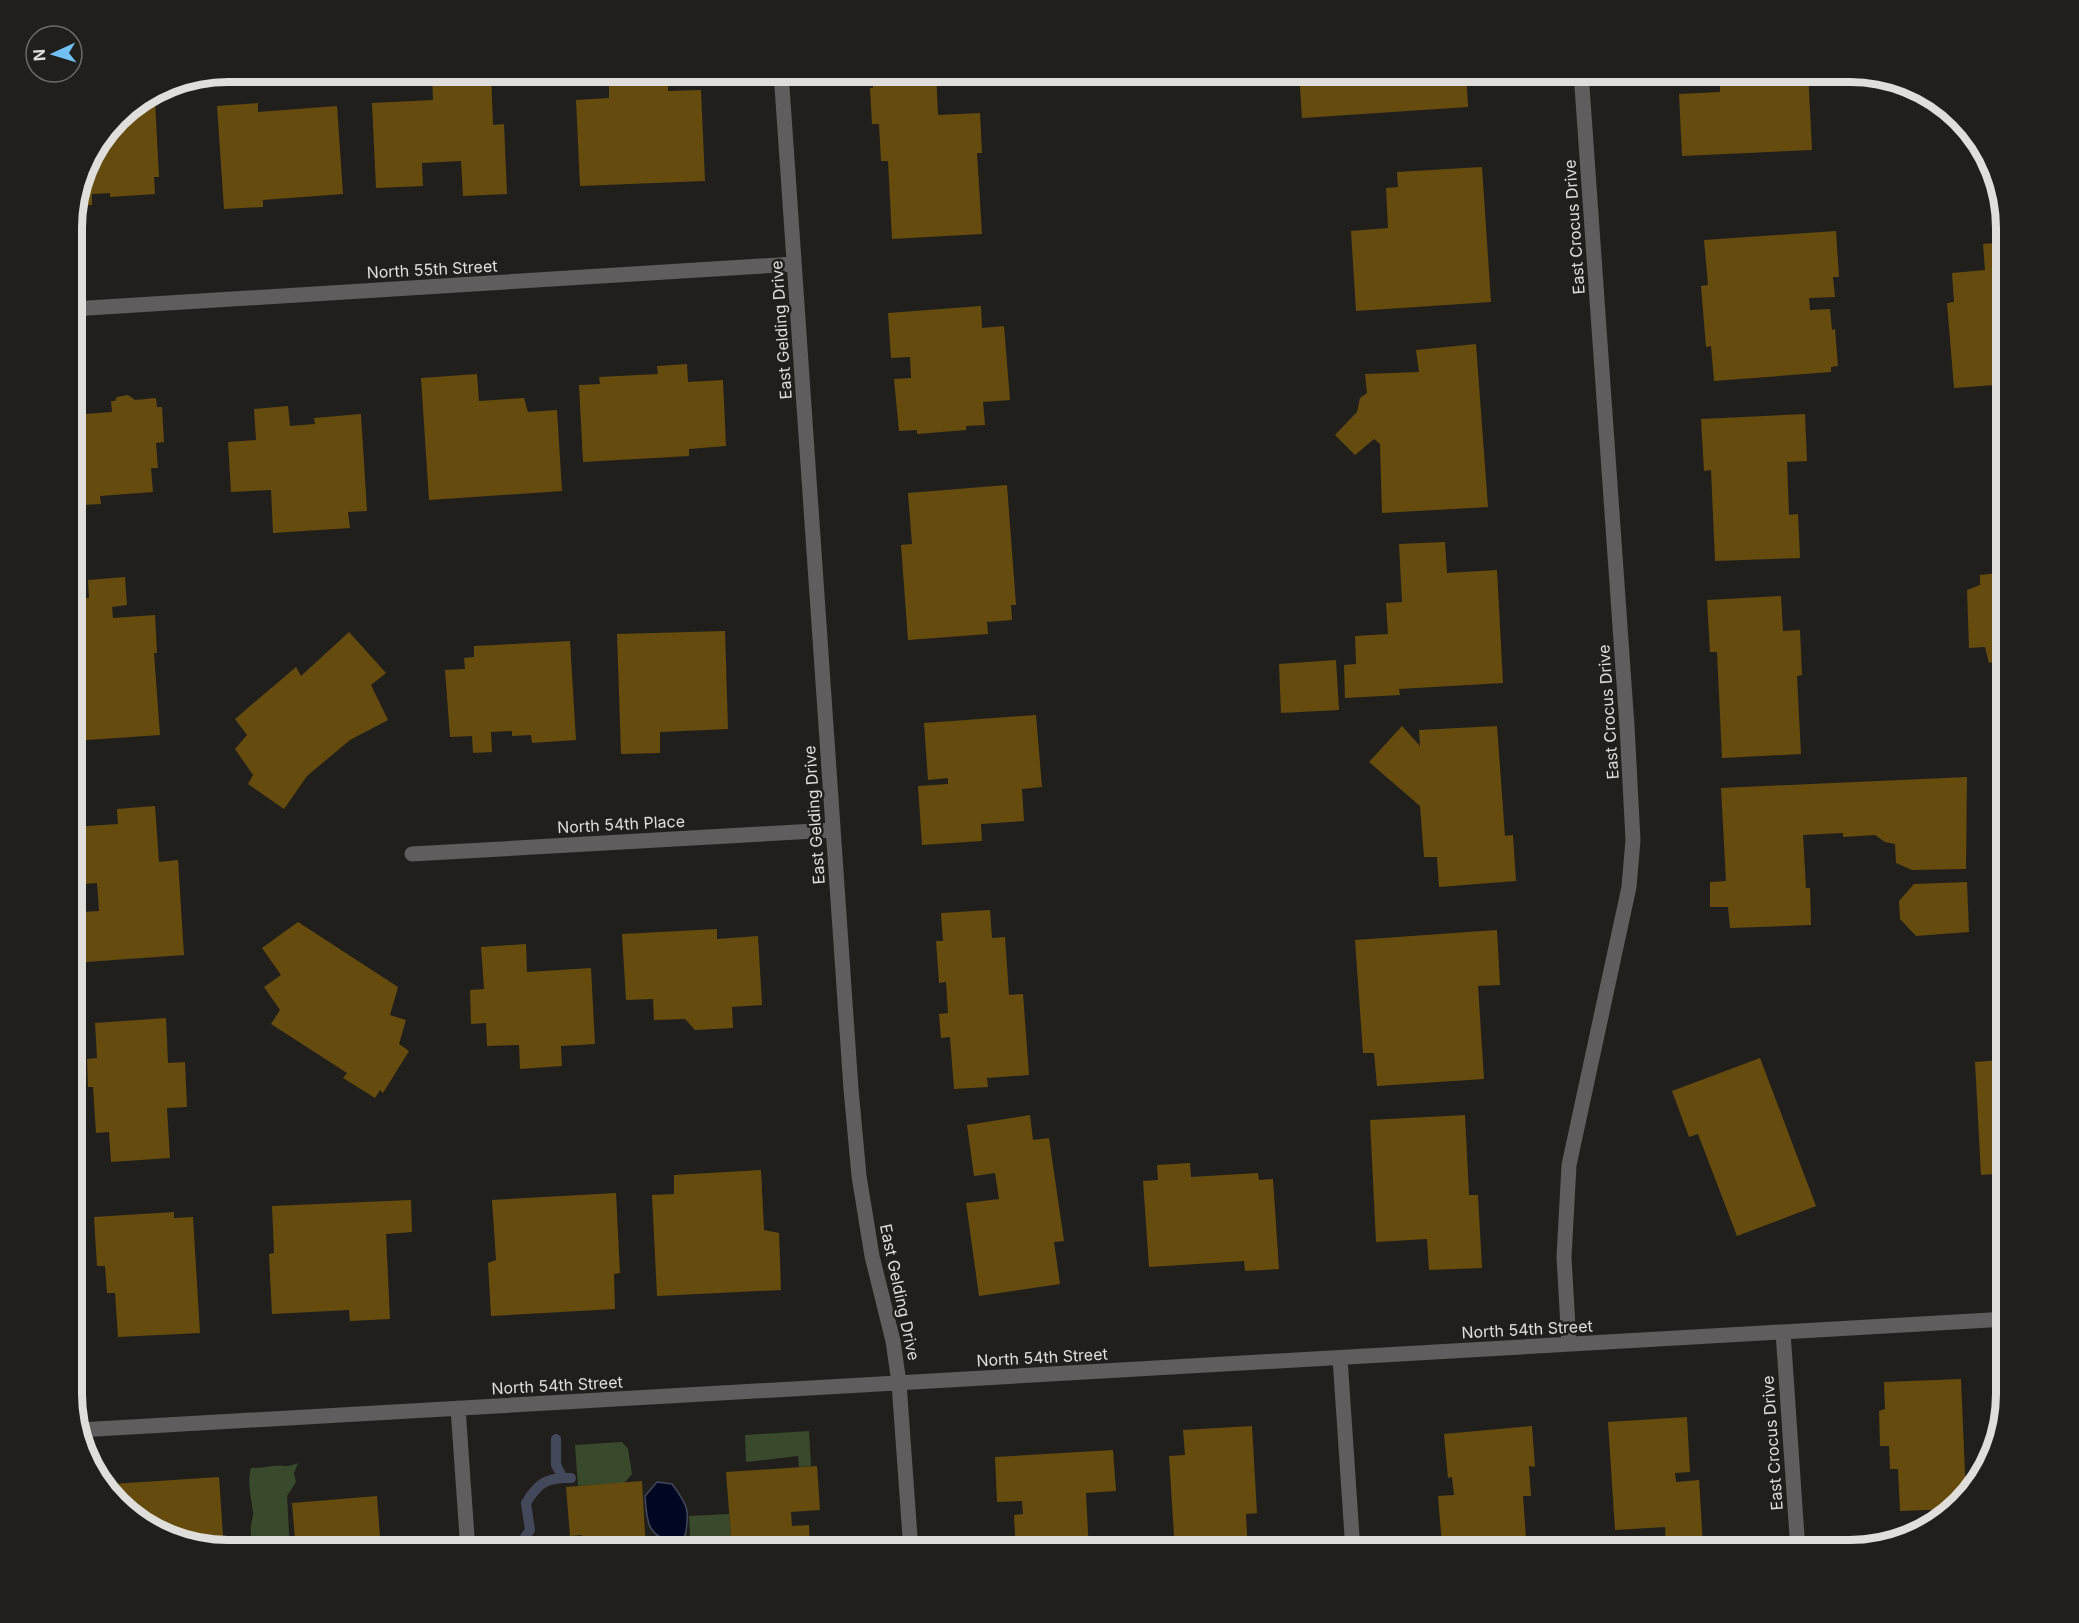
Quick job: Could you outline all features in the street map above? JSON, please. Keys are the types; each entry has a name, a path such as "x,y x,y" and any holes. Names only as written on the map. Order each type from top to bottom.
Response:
{"street":[{"name":"East Gelding Drive","path":"782,82 850,1089 859,1176 872,1256 893,1341 899,1383 910,1540"},
{"name":"East Crocus Drive","path":"1569,1344 1564,1257 1569,1165 1629,887 1633,840 1582,82"},
{"name":"North 55th Street","path":"83,308 794,264"},
{"name":"North 54th Place","path":"412,854 832,830"},
{"name":"North 54th Street","path":"87,1430 1996,1320"},
{"name":"East Crocus Drive","path":"1782,1332 1797,1540"},
{"path":"1340,1358 1352,1540"},
{"path":"458,1408 467,1540"}],"green space":[{"path":"809,1431 811,1466 799,1467 798,1456 746,1462 745,1435"},
{"path":"622,1442 628,1449 632,1474 624,1483 578,1486 575,1445"},
{"path":"298,1463 294,1473 296,1482 287,1496 289,1540 251,1540 253,1513 249,1484 251,1468 288,1466"},
{"path":"729,1514 731,1540 690,1540 689,1516"}],"water":[{"path":"657,1482 672,1484 686,1508 685,1536 677,1540 667,1540 653,1531 648,1520 645,1496"}],"building":[{"path":"432,82 491,82 493,125 504,124 507,194 463,196 461,161 422,163 423,186 376,188 372,103 433,100"},
{"path":"873,82 936,82 938,115 980,113 982,153 977,153 982,234 892,239 888,161 881,161 879,124 872,124 870,88 873,88"},
{"path":"1300,82 1467,82 1468,107 1302,118"},
{"path":"1720,82 1809,82 1812,150 1682,156 1679,94 1720,92"},
{"path":"668,84 668,91 701,90 705,181 580,186 576,100 609,98 609,86"},
{"path":"155,102 159,177 154,177 155,194 110,197 110,193 92,194 92,205 85,205 87,191 102,155 132,119"},
{"path":"258,103 258,112 337,106 343,194 263,200 263,207 224,209 217,106"},
{"path":"1482,167 1491,302 1356,311 1351,231 1388,228 1386,188 1398,187 1397,172"},
{"path":"1836,231 1839,277 1833,277 1835,297 1809,298 1810,310 1830,309 1832,330 1835,329 1838,366 1831,367 1831,372 1714,381 1711,346 1706,347 1701,286 1708,285 1704,240"},
{"path":"1996,243 1996,356 1992,356 1994,385 1954,388 1947,303 1954,302 1952,273 1985,270 1983,244"},
{"path":"981,306 982,328 1004,326 1010,400 983,402 985,425 966,426 966,430 917,434 917,430 899,431 894,379 911,378 910,357 891,358 888,313"},
{"path":"1476,344 1488,507 1382,513 1380,444 1374,439 1355,455 1335,435 1357,412 1360,398 1367,393 1365,374 1419,372 1416,350"},
{"path":"687,364 688,382 723,380 726,446 689,449 689,456 583,462 579,385 600,384 599,377 658,374 657,366"},
{"path":"477,374 479,401 524,398 528,412 557,410 562,491 429,500 421,378"},
{"path":"128,395 135,400 156,398 157,407 162,407 164,442 156,443 158,468 151,468 153,492 100,496 101,504 83,505 83,414 112,412 111,401 115,401 117,397"},
{"path":"288,406 290,426 315,424 314,418 361,414 367,511 348,512 350,528 273,533 271,490 231,492 228,442 256,440 254,409"},
{"path":"1805,414 1807,461 1787,462 1789,515 1798,514 1800,558 1715,561 1711,470 1704,471 1701,419"},
{"path":"1007,485 1016,605 1011,605 1012,620 987,622 988,634 908,640 901,545 912,544 908,493"},
{"path":"1445,542 1447,573 1497,570 1503,683 1399,689 1400,695 1345,698 1344,665 1356,664 1355,636 1388,634 1386,603 1402,602 1399,544"},
{"path":"1996,573 1996,661 1989,663 1985,647 1969,648 1967,590 1980,585 1980,575"},
{"path":"125,577 127,605 112,607 113,618 155,615 157,653 154,653 160,735 83,740 83,598 89,598 88,580"},
{"path":"1781,596 1783,631 1800,630 1802,675 1797,676 1801,754 1722,758 1717,652 1710,652 1707,600"},
{"path":"725,631 728,729 660,732 660,753 621,754 617,634"},
{"path":"349,632 386,673 371,685 388,720 350,740 307,776 284,809 248,784 253,775 235,749 247,735 235,719 296,667 301,676"},
{"path":"570,641 576,740 532,743 531,735 512,736 512,731 491,732 492,752 473,753 472,736 450,737 445,670 465,669 464,658 474,657 474,646"},
{"path":"1336,660 1339,710 1281,713 1279,664"},
{"path":"1036,715 1042,787 1022,789 1024,821 981,824 982,841 922,845 918,786 948,784 948,778 928,780 924,723"},
{"path":"1402,726 1420,746 1419,730 1497,726 1505,836 1513,835 1516,881 1439,887 1437,857 1424,857 1420,806 1369,762"},
{"path":"1967,777 1966,869 1912,870 1896,863 1895,844 1885,842 1875,835 1843,837 1843,833 1803,835 1806,888 1810,888 1811,925 1730,928 1728,907 1710,907 1710,882 1726,881 1721,788"},
{"path":"155,806 159,862 178,860 184,955 86,962 83,912 99,911 97,883 83,884 83,826 118,824 117,809"},
{"path":"1967,882 1969,932 1916,936 1900,919 1899,901 1914,884"},
{"path":"990,910 992,938 1005,937 1009,995 1023,994 1029,1075 987,1078 988,1087 954,1089 950,1037 941,1038 939,1014 948,1013 946,982 939,983 936,941 943,941 941,913"},
{"path":"298,922 398,987 390,1015 406,1020 399,1044 409,1051 383,1093 380,1090 375,1098 343,1078 347,1073 271,1024 280,1010 264,987 281,975 262,948"},
{"path":"717,929 717,939 758,936 762,1005 732,1007 733,1028 695,1030 685,1019 654,1020 653,999 626,1000 622,934"},
{"path":"1497,930 1500,985 1478,986 1484,1079 1377,1086 1374,1053 1363,1053 1355,940"},
{"path":"526,944 527,972 591,968 595,1044 561,1046 562,1066 520,1069 519,1045 487,1046 486,1023 471,1024 470,990 484,989 481,947"},
{"path":"166,1018 168,1063 185,1062 187,1107 167,1108 170,1158 111,1162 109,1132 96,1133 93,1087 88,1087 87,1059 97,1058 95,1023"},
{"path":"1760,1058 1816,1206 1737,1236 1698,1134 1689,1137 1672,1091"},
{"path":"1996,1060 1996,1174 1981,1175 1975,1062"},
{"path":"1030,1115 1033,1140 1049,1138 1064,1241 1054,1242 1060,1284 979,1296 966,1203 999,1199 995,1173 974,1176 967,1125"},
{"path":"1465,1115 1469,1195 1478,1195 1482,1268 1429,1270 1427,1239 1376,1242 1370,1120"},
{"path":"1190,1163 1191,1177 1258,1173 1259,1180 1273,1179 1279,1269 1245,1271 1244,1261 1149,1267 1143,1181 1158,1180 1157,1165"},
{"path":"761,1170 764,1230 779,1233 781,1290 657,1296 652,1195 674,1194 674,1175"},
{"path":"616,1193 620,1273 614,1274 615,1309 491,1316 488,1263 496,1260 492,1200"},
{"path":"411,1200 412,1232 386,1234 390,1319 350,1321 349,1310 272,1314 269,1254 274,1253 272,1206"},
{"path":"174,1212 174,1218 193,1217 200,1333 118,1337 115,1293 107,1293 105,1266 97,1266 94,1217"},
{"path":"1961,1379 1965,1484 1940,1509 1900,1511 1898,1469 1890,1469 1889,1446 1880,1446 1879,1411 1885,1409 1884,1382"},
{"path":"1687,1417 1690,1472 1675,1473 1676,1482 1699,1480 1703,1540 1666,1540 1665,1527 1615,1530 1608,1422"},
{"path":"1252,1426 1257,1513 1246,1514 1247,1540 1174,1540 1169,1456 1185,1455 1183,1430"},
{"path":"1532,1426 1535,1467 1529,1466 1531,1496 1523,1496 1526,1538 1442,1540 1438,1496 1454,1495 1452,1477 1448,1478 1444,1434"},
{"path":"1113,1450 1116,1491 1086,1493 1088,1540 1015,1540 1014,1515 1023,1514 1022,1501 997,1502 995,1457"},
{"path":"817,1466 820,1510 791,1512 792,1526 809,1525 810,1540 731,1540 726,1472"},
{"path":"219,1477 223,1540 200,1538 181,1533 155,1521 132,1504 114,1484"},
{"path":"642,1481 645,1540 582,1540 582,1535 570,1536 566,1487"},
{"path":"377,1496 380,1540 295,1540 292,1503"}],"waterway":[{"path":"556,1439 556,1465 563,1478"},
{"path":"523,1540 530,1530 526,1503 530,1496 539,1486 549,1480 571,1478"}]}
